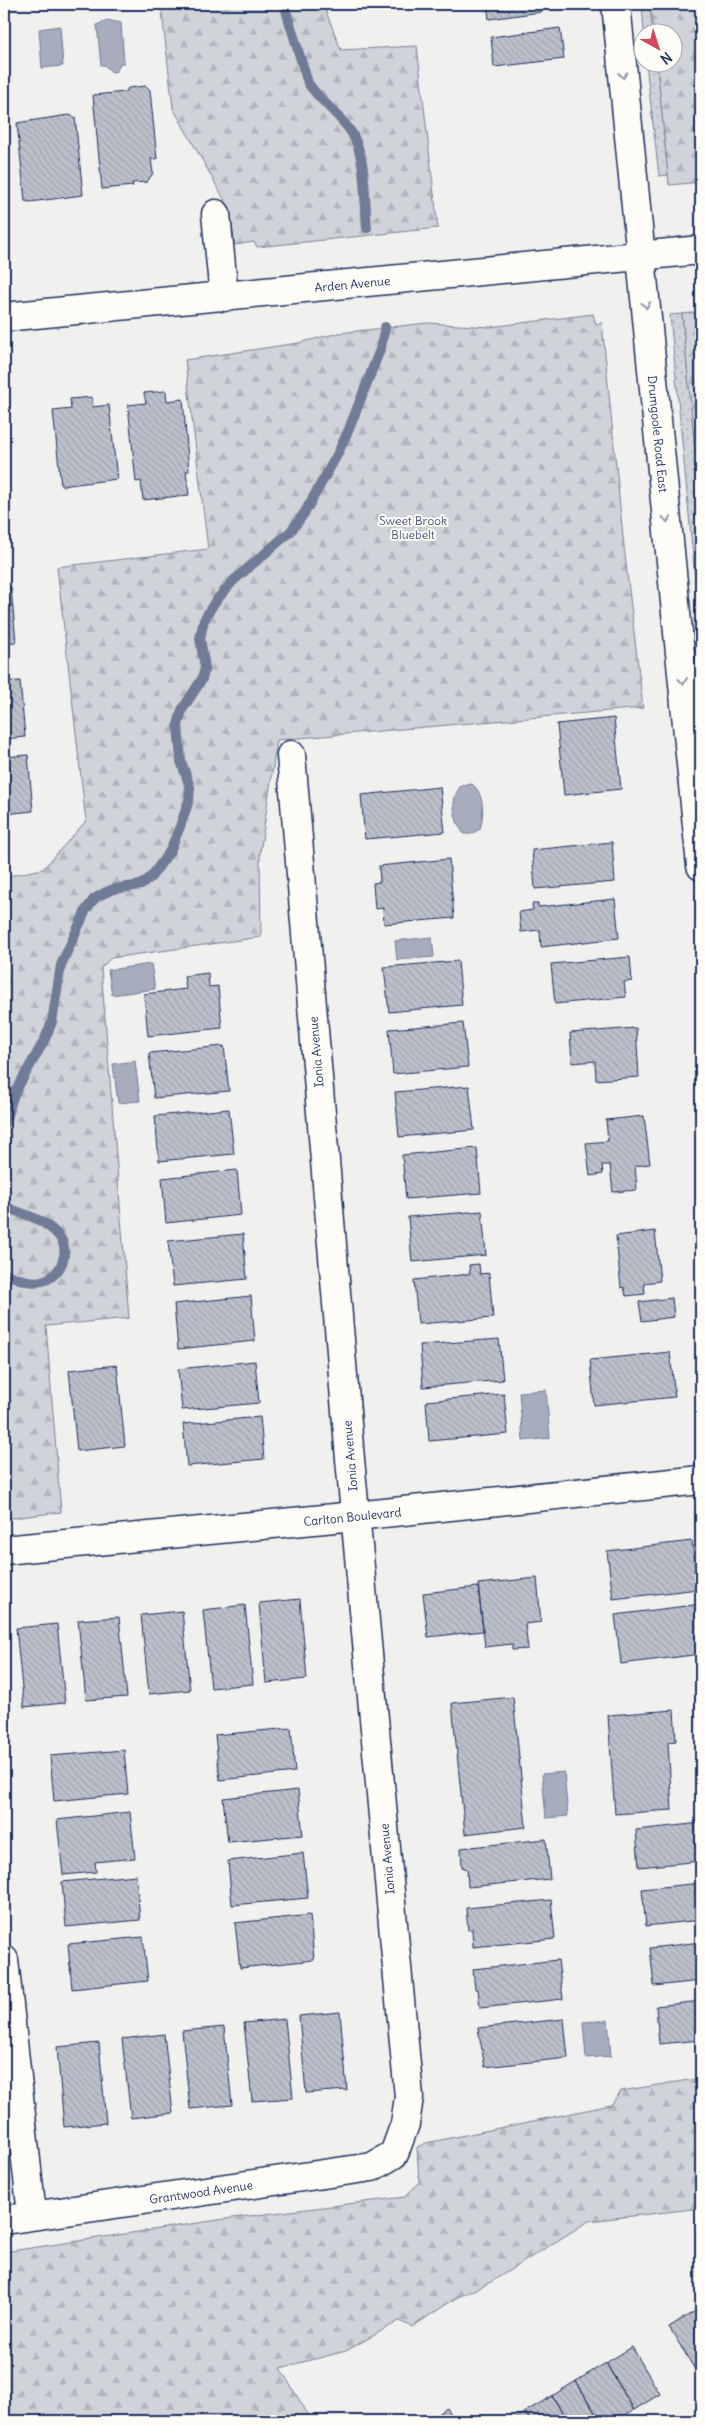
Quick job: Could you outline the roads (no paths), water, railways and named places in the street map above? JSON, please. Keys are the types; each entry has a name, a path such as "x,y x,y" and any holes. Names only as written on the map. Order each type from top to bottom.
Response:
{"street":[{"name":"Drumgoole Road East","path":"616,4 701,866"},
{"path":"216,214 224,297"},
{"name":"Arden Avenue","path":"4,317 701,250"},
{"name":"Ionia Avenue","path":"291,755 355,1516 409,2098 405,2124 394,2154"},
{"name":"Carlton Boulevard","path":"4,1550 701,1480"},
{"path":"4,1960 32,2215"},
{"name":"Grantwood Avenue","path":"4,2220 372,2167 394,2154"}],"water":[{"path":"107,20 121,23 124,63 120,63 117,71 112,72 104,65 101,65 97,25"},
{"path":"60,26 63,66 42,68 39,29"},
{"path":"472,784 479,794 483,811 480,829 471,834 464,834 455,817 454,803 457,791 461,786"},
{"path":"432,937 434,957 397,960 395,941"},
{"path":"151,964 155,989 112,995 108,970"},
{"path":"135,1061 140,1101 118,1103 113,1064"},
{"path":"546,1390 550,1438 523,1441 519,1392"},
{"path":"564,1772 568,1816 546,1818 542,1774"},
{"path":"608,2020 611,2056 586,2058 583,2022"}],"waterway":[{"path":"284,4 308,83 346,125 356,142 360,153 364,178 367,228"},
{"path":"4,1124 14,1094 44,1041 52,1022 61,965 86,910 94,899 104,893 114,889 141,885 151,877 170,851 181,824 189,800 190,787 181,761 178,725 182,710 202,679 205,668 200,638 204,620 214,603 233,581 291,531 305,512 337,455 349,429 381,347 385,327"},
{"path":"4,1206 45,1224 58,1235 64,1248 64,1255 59,1269 49,1278 37,1282 4,1274"}],"park label":[{"name":"Sweet Brook Bluebelt","path":"413,527"}]}
